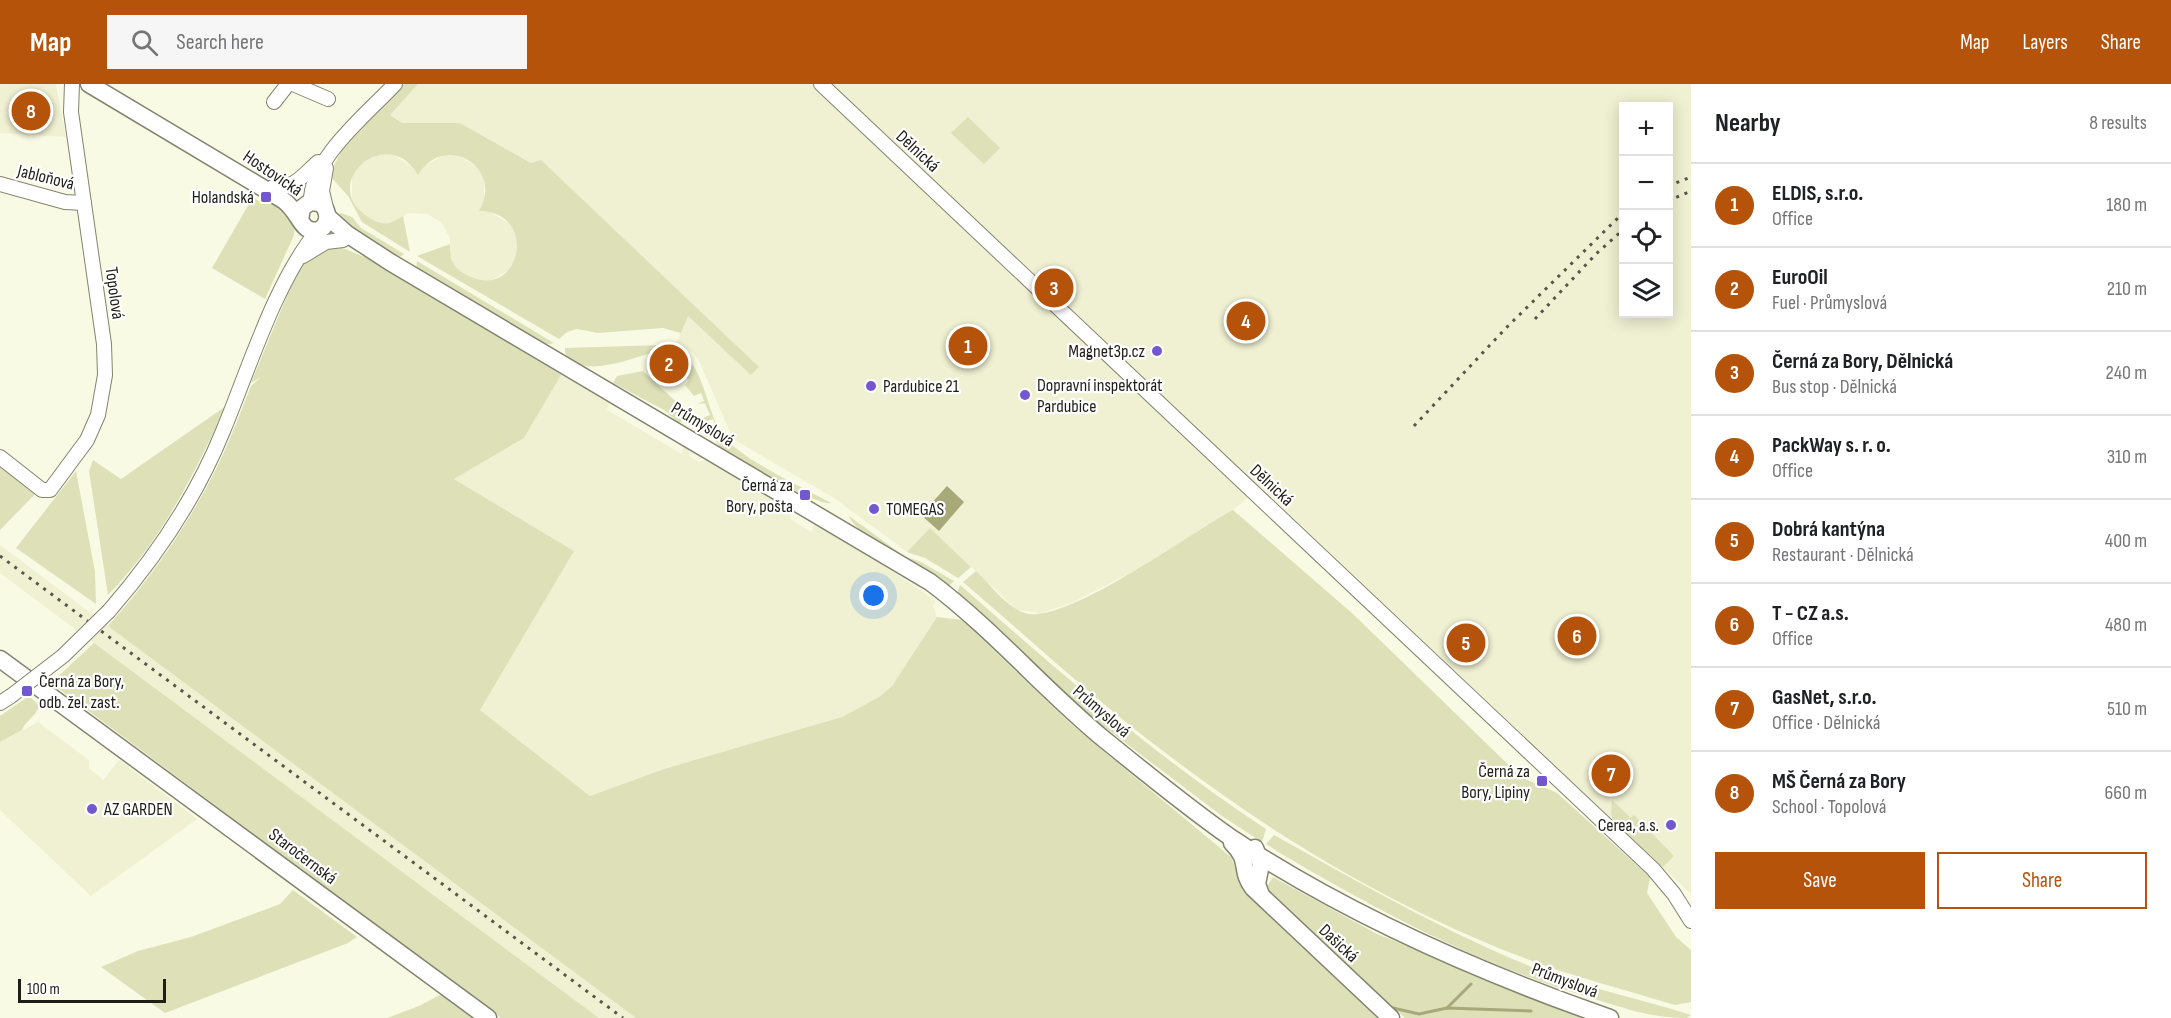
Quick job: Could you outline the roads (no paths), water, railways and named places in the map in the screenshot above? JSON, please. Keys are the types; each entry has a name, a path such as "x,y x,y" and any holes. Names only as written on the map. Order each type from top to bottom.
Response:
{"main road":[{"name":"Hostovická","path":"89,84 290,205 301,222 310,230 319,212"},
{"name":"Hostovická","path":"220,162 319,212"},
{"name":"Hostovická","path":"301,222 302,208 319,212"},
{"name":"Průmyslová","path":"319,212 343,240 390,262"},
{"name":"Průmyslová","path":"319,212 347,234 390,262 930,582 961,607 1085,724 1211,823"},
{"name":"Staročernská","path":"0,649 95,726"},
{"name":"Staročernská","path":"0,659 95,726 488,1018"},
{"name":"Průmyslová","path":"1016,659 1107,736 1247,837 1256,860 1267,866 1277,866 1387,927 1506,978 1610,1018"},
{"name":"Dašická","path":"1211,823 1242,854 1256,860 1247,880 1391,1018"},
{"name":"Průmyslová","path":"1256,860 1266,854 1305,872 1397,925 1506,978"}],"street":[{"name":"Topolová","path":"0,458 46,491 54,487 82,450 98,415 104,387 104,344 71,112 72,84"},
{"path":"274,102 288,84"},
{"path":"293,84 328,99"},
{"path":"273,187 284,188 293,184 338,145 395,84"},
{"name":"Dělnická","path":"821,84 1653,869 1674,894 1690,919"},
{"path":"319,212 323,180 329,159 338,145"},
{"name":"Jabloňová","path":"0,184 64,202 84,203"},
{"name":"Hostovická","path":"6,699 63,656 109,611 162,545 187,505 216,450 275,305 319,212"},
{"name":"Hostovická","path":"275,305 301,222"},
{"path":"294,267 315,248 330,240 343,240"}],"waterway":[{"path":"1447,1008 1471,984"},
{"path":"1393,1008 1419,1014 1447,1008 1531,1011"}],"railway":[{"path":"1673,184 1691,177"},
{"path":"1673,199 1691,191"},
{"path":"1414,426 1506,328 1619,217"},
{"path":"1535,319 1596,254 1619,233"},
{"path":"0,556 623,1018"}],"place":[{"name":"MŠ Černá za Bory","path":"31,111"},
{"name":"Holandská","path":"266,197"},
{"name":"Černá za Bory, Dělnická","path":"1054,288"},
{"name":"PackWay s. r. o.","path":"1246,321"},
{"name":"ELDIS, s.r.o.","path":"968,346"},
{"name":"Magnet3p.cz","path":"1157,351"},
{"name":"EuroOil","path":"669,364"},
{"name":"Pardubice 21","path":"871,386"},
{"name":"Dopravní inspektorát Pardubice","path":"1025,395"},
{"name":"Černá za Bory, pošta","path":"805,495"},
{"name":"TOMEGAS","path":"874,509"},
{"name":"T - CZ a.s.","path":"1577,636"},
{"name":"Dobrá kantýna","path":"1466,643"},
{"name":"Černá za Bory, odb. žel. zast.","path":"27,691"},
{"name":"GasNet, s.r.o.","path":"1611,774"},
{"name":"Černá za Bory, Lipiny","path":"1542,781"},
{"name":"AZ GARDEN","path":"92,809"},
{"name":"Cerea, a.s.","path":"1671,825"}]}
